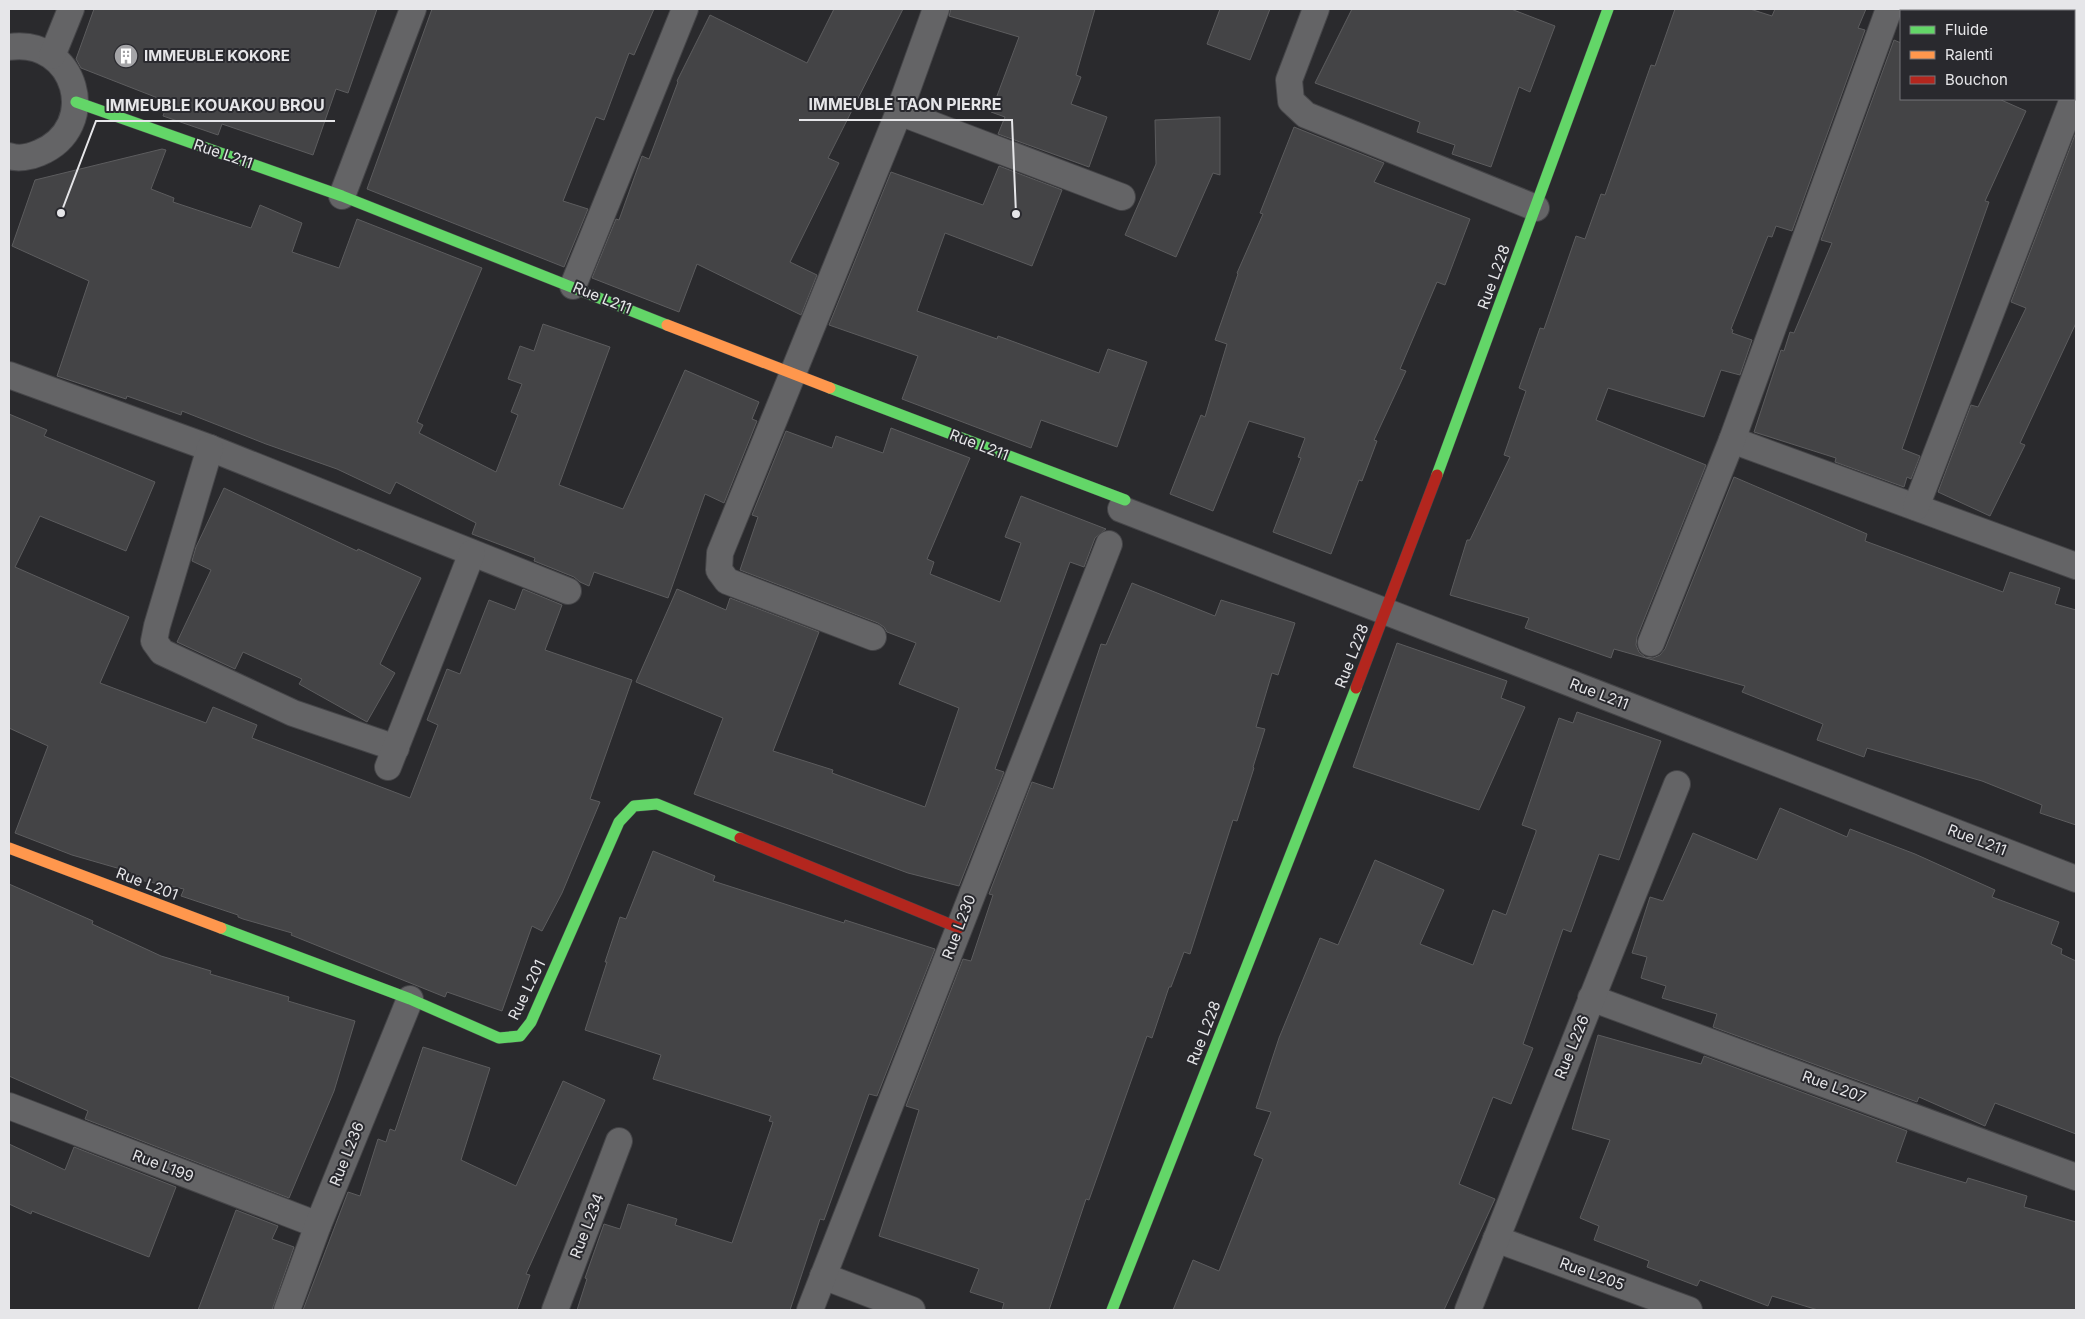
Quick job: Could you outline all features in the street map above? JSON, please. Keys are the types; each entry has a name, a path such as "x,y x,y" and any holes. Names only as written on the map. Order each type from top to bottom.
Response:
{"street":[{"path":"52,56 70,9"},
{"path":"342,196 413,9"},
{"path":"573,286 685,9"},
{"path":"873,637 727,581 719,570 720,553 898,112 936,9"},
{"path":"1316,9 1289,80 1291,102 1306,115 1536,208"},
{"name":"Rue L228","path":"1112,1310 1386,611 1608,9"},
{"path":"1651,643 1732,440 1889,9"},
{"path":"9,48 20,46 36,48 52,56 65,69 73,85 76,102 72,120 63,137 49,149 10,162"},
{"path":"1916,507 2072,100"},
{"name":"Rue L211","path":"76,102 342,196 573,286 1386,611 2076,879"},
{"path":"898,112 1122,197"},
{"path":"9,375 210,448 568,591"},
{"path":"1732,440 2076,566"},
{"path":"210,448 154,641 162,652 392,758 472,553"},
{"name":"Rue L230","path":"810,1310 1109,544"},
{"name":"Rue L226","path":"1468,1310 1677,784"},
{"name":"Rue L201","path":"9,848 410,999 499,1038 520,1036 531,1022 619,822 634,806 657,804 959,928"},
{"name":"Rue L207","path":"1592,998 2076,1177"},
{"name":"Rue L236","path":"287,1310 318,1226 410,999"},
{"name":"Rue L199","path":"9,1106 318,1226"},
{"name":"Rue L234","path":"555,1310 619,1141"},
{"name":"Rue L205","path":"1496,1239 1688,1310"},
{"path":"822,1276 912,1310"}],"building":[{"path":"94,9 377,9 348,93 336,89 313,155 222,124 218,135 163,116 168,102 81,68 76,59"},
{"path":"432,9 654,9 634,55 629,53 604,120 596,117 563,201 588,209 564,267 367,189"},
{"path":"834,9 903,9 828,158 839,163 790,262 817,275 801,315 697,264 679,312 592,278 616,219 619,220 642,156 649,159 677,81 710,15 807,63"},
{"path":"951,9 1095,9 1076,75 1081,77 1071,104 1107,117 1089,167 998,134 1005,117 991,112 1019,37 949,16"},
{"path":"1220,9 1270,9 1250,60 1207,44"},
{"path":"1352,9 1511,9 1555,26 1530,92 1519,87 1491,167 1452,154 1455,145 1417,132 1420,122 1315,83"},
{"path":"1675,9 1750,9 1772,16 1775,9 1866,9 1858,28 1865,30 1792,231 1776,226 1772,237 1768,236 1731,329 1733,330 1732,333 1752,340 1740,375 1721,370 1704,417 1608,388 1596,420 1706,465 1637,637 1636,645 1639,652 1645,657 1653,658 1660,655 1665,649 1734,477 1867,534 1865,541 2003,592 2010,572 2060,588 2055,604 2076,610 2076,825 2040,813 2042,805 1982,781 1867,748 1864,757 1817,740 1823,724 1742,692 1745,686 1614,649 1611,658 1525,628 1529,618 1450,595 1467,540 1470,540 1510,457 1504,455 1526,391 1519,388 1540,328 1544,329 1576,236 1585,239 1601,194 1605,195 1651,65 1655,66"},
{"path":"1894,40 1900,43 1900,100 2001,100 2026,111 1985,201 1989,202 1902,449 1920,456 1911,479 1907,477 1904,487 1835,462 1836,458 1754,432 1781,350 1784,351 1790,332 1794,333 1832,243 1821,240"},
{"path":"1220,117 1220,175 1213,173 1176,257 1125,235 1156,164 1155,120"},
{"path":"1294,127 1384,163 1374,182 1470,219 1445,285 1437,282 1400,369 1406,371 1374,440 1377,441 1362,481 1359,480 1331,554 1273,532 1301,458 1298,457 1305,438 1249,421 1213,511 1170,494 1201,415 1205,417 1227,344 1215,340 1237,273 1263,214 1260,213"},
{"path":"2076,132 2076,323 2020,443 2025,445 1990,516 1938,492 1971,405 1978,407 2026,308 2011,302"},
{"path":"162,149 166,150 151,189 174,198 173,202 251,228 260,205 302,223 292,252 339,268 357,219 482,268 417,422 423,425 419,433 496,472 518,415 511,412 522,384 508,379 520,346 534,351 543,324 610,347 559,485 623,509 685,370 759,402 752,419 757,421 724,503 705,494 668,598 594,572 589,586 574,577 534,561 535,558 472,534 476,523 396,482 390,494 337,469 182,411 181,415 127,396 126,399 57,376 89,281 12,246 35,180"},
{"path":"999,166 1062,190 1032,266 945,233 917,311 997,339 998,336 1099,373 1108,349 1147,362 1117,447 1041,420 1031,448 902,399 918,356 829,325 891,172 983,205"},
{"path":"9,414 47,430 44,436 155,482 126,551 40,516 15,567 129,617 100,683 206,723 213,707 257,725 252,738 410,798 438,725 427,720 447,669 460,674 489,600 515,610 523,589 562,605 545,650 632,680 590,799 600,802 562,893 542,931 532,926 502,1011 447,992 445,997 291,935 292,933 243,919 238,917 238,915 181,896 184,889 135,879 123,874 124,870 72,855 15,833 48,746 9,728"},
{"path":"891,428 970,458 927,559 934,562 930,574 1000,602 1021,543 1005,537 1021,496 1106,529 1095,538 1084,567 1070,562 995,769 1004,772 959,886 908,873 694,794 723,718 636,682 677,589 726,610 730,598 819,632 773,751 833,770 832,773 925,807 959,708 899,684 916,643 887,632 878,623 740,570 758,517 752,515 786,431 832,448 836,436 883,453"},
{"path":"224,488 357,551 358,549 421,578 380,664 395,673 367,722 299,684 302,679 243,652 235,669 177,642 211,570 192,561 196,547"},
{"path":"1132,583 1215,616 1221,600 1295,623 1278,675 1272,673 1256,727 1265,729 1254,768 1237,821 1233,820 1190,954 1184,952 1171,987 1169,987 1152,1038 1147,1036 1089,1200 1086,1199 1049,1310 1002,1310 1004,1303 970,1292 979,1269 879,1236 919,1110 906,1106 963,959 971,961 993,895 989,894 1032,782 1053,789 1101,644 1106,645"},
{"path":"1397,643 1507,681 1501,698 1525,707 1479,810 1353,767"},
{"path":"1577,712 1661,741 1619,860 1599,854 1571,932 1563,929 1523,1044 1533,1048 1511,1104 1493,1097 1459,1184 1495,1199 1444,1310 1173,1310 1193,1260 1219,1271 1263,1159 1254,1155 1271,1112 1256,1108 1279,1038 1320,938 1338,945 1375,860 1444,890 1420,944 1473,965 1493,910 1506,915 1536,832 1536,830 1522,825 1559,718 1573,723"},
{"path":"1780,808 1847,837 1850,829 1915,854 1995,890 1992,897 2059,922 2051,944 2062,949 2061,954 2076,961 2076,1134 1995,1103 1985,1126 1919,1097 1917,1102 1713,1027 1717,1014 1662,998 1666,986 1641,978 1647,957 1632,953 1650,897 1663,901 1693,833 1757,860"},
{"path":"653,851 715,876 713,881 844,923 845,920 935,949 877,1096 869,1094 824,1220 820,1219 790,1310 577,1310 587,1279 585,1278 604,1224 620,1229 628,1204 677,1219 675,1225 732,1243 773,1122 769,1121 771,1116 653,1079 661,1055 585,1030 620,917 626,919"},
{"path":"9,884 93,921 92,924 161,956 211,971 210,974 289,997 288,1001 355,1021 334,1091 289,1198 85,1119 88,1111 9,1076"},
{"path":"1598,1035 1701,1064 1704,1056 1907,1131 1896,1162 1966,1183 1968,1178 2027,1196 2024,1207 2076,1222 2076,1310 1818,1310 1772,1296 1768,1306 1700,1280 1697,1286 1647,1267 1649,1261 1594,1240 1599,1226 1580,1218 1610,1140 1572,1129"},
{"path":"423,1047 490,1068 461,1160 516,1186 563,1081 605,1100 526,1274 530,1275 517,1310 303,1310 348,1192 360,1196 378,1139 386,1142 390,1129 395,1131"},
{"path":"9,1144 65,1170 74,1147 176,1187 149,1257 32,1211 31,1214 9,1204"},
{"path":"236,1210 278,1226 272,1239 294,1247 272,1310 198,1310"}],"traffic: fast":[{"path":"1437,475 1608,9"},
{"path":"76,102 342,196 667,325"},
{"path":"830,388 1125,500"},
{"path":"1112,1310 1356,688"},
{"path":"221,928 410,999 499,1038 520,1036 531,1022 619,822 634,806 657,804 740,838"}],"traffic: slow":[{"path":"667,325 830,388"},
{"path":"9,848 221,928"}],"traffic: jam":[{"path":"1356,688 1437,475"},
{"path":"740,838 959,928"}],"place":[{"name":"IMMEUBLE KOKORE","path":"126,56"},
{"name":"IMMEUBLE KOUAKOU BROU","path":"61,213"},
{"name":"IMMEUBLE TAON PIERRE","path":"1016,214"}]}
